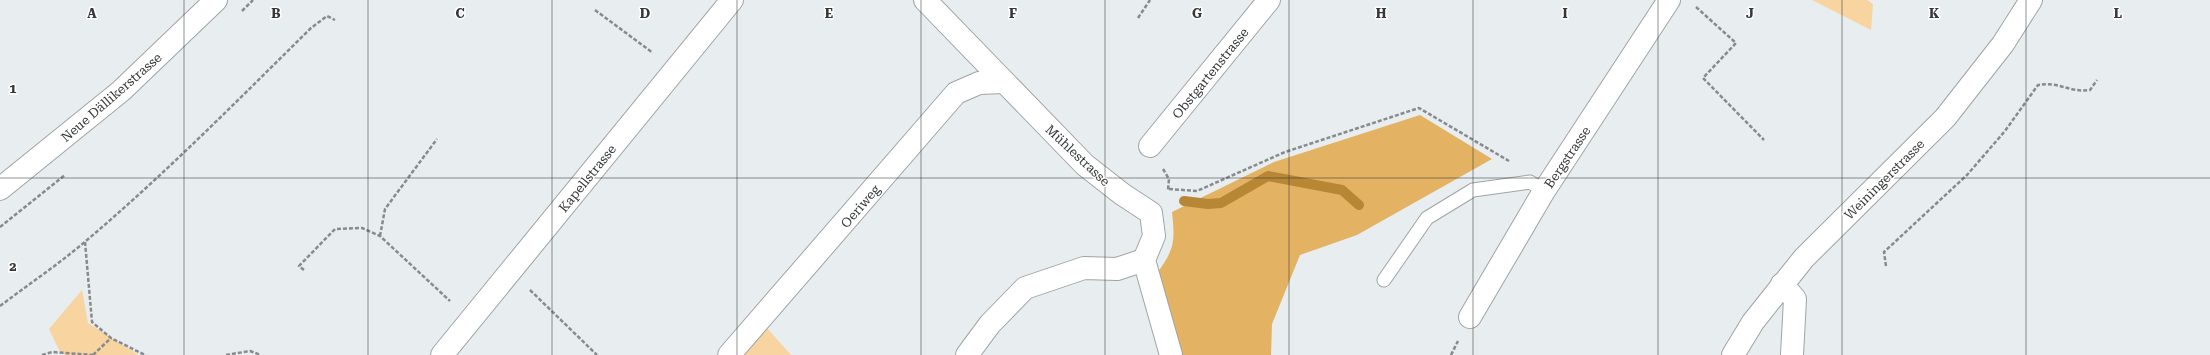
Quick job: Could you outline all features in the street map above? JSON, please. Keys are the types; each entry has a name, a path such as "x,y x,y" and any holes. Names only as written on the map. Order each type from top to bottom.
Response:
{"street":[{"name":"Neue Dällikerstrasse","path":"0,189 121,91 216,0"},
{"name":"Kapellstrasse","path":"442,355 732,0"},
{"name":"Mühlestrasse","path":"925,0 1085,165 1122,194 1151,213"},
{"name":"Obstgartenstrasse","path":"1150,146 1269,0"},
{"name":"Bergstrasse","path":"1470,317 1544,191 1669,0"},
{"name":"Weiningerstrasse","path":"1734,355 1753,322 1804,258 1945,118 2003,44 2031,0"},
{"name":"Oeriweg","path":"729,355 956,93 979,83 1004,82"},
{"path":"1151,213 1154,236 1144,260 1171,355"},
{"path":"967,355 990,324 1025,288 1084,268 1116,269 1144,260"},
{"path":"1782,284 1795,299 1792,355"}],"lane":[{"path":"1384,280 1428,218 1473,190 1530,182 1544,191"}],"path":[{"path":"1138,18 1150,0"},
{"path":"595,10 655,55"},
{"path":"1703,13 1736,44 1703,78 1764,140"},
{"path":"0,306 85,242 198,139 311,28 327,16 335,20"},
{"path":"1886,266 1884,252 1967,175 2006,131 2038,85 2050,83 2057,84 2079,92 2090,90 2097,80"},
{"path":"1169,189 1197,191 1285,152 1419,108 1512,164"},
{"path":"380,236 385,209 437,139"},
{"path":"1150,146 1169,179 1169,189 1151,213"},
{"path":"304,270 300,266 335,229 362,228 380,236 471,320"},
{"path":"85,242 92,322 111,338 145,355"},
{"path":"510,272 597,355"},
{"path":"42,355 52,352 93,355 111,338"},
{"path":"226,355 250,351 261,355"}],"shaded area":[{"path":"1812,0 1867,0 1873,4 1871,30"},
{"path":"1420,115 1492,159 1357,235 1300,255 1272,324 1271,355 1178,355 1157,273 1163,265 1172,244 1172,212 1274,162"},
{"path":"82,290 88,323 139,355 65,355 59,350 49,329"},
{"path":"767,328 791,355 742,355"}],"waterway":[{"path":"1184,201 1208,204 1221,203 1268,176 1342,190 1359,205"}]}
